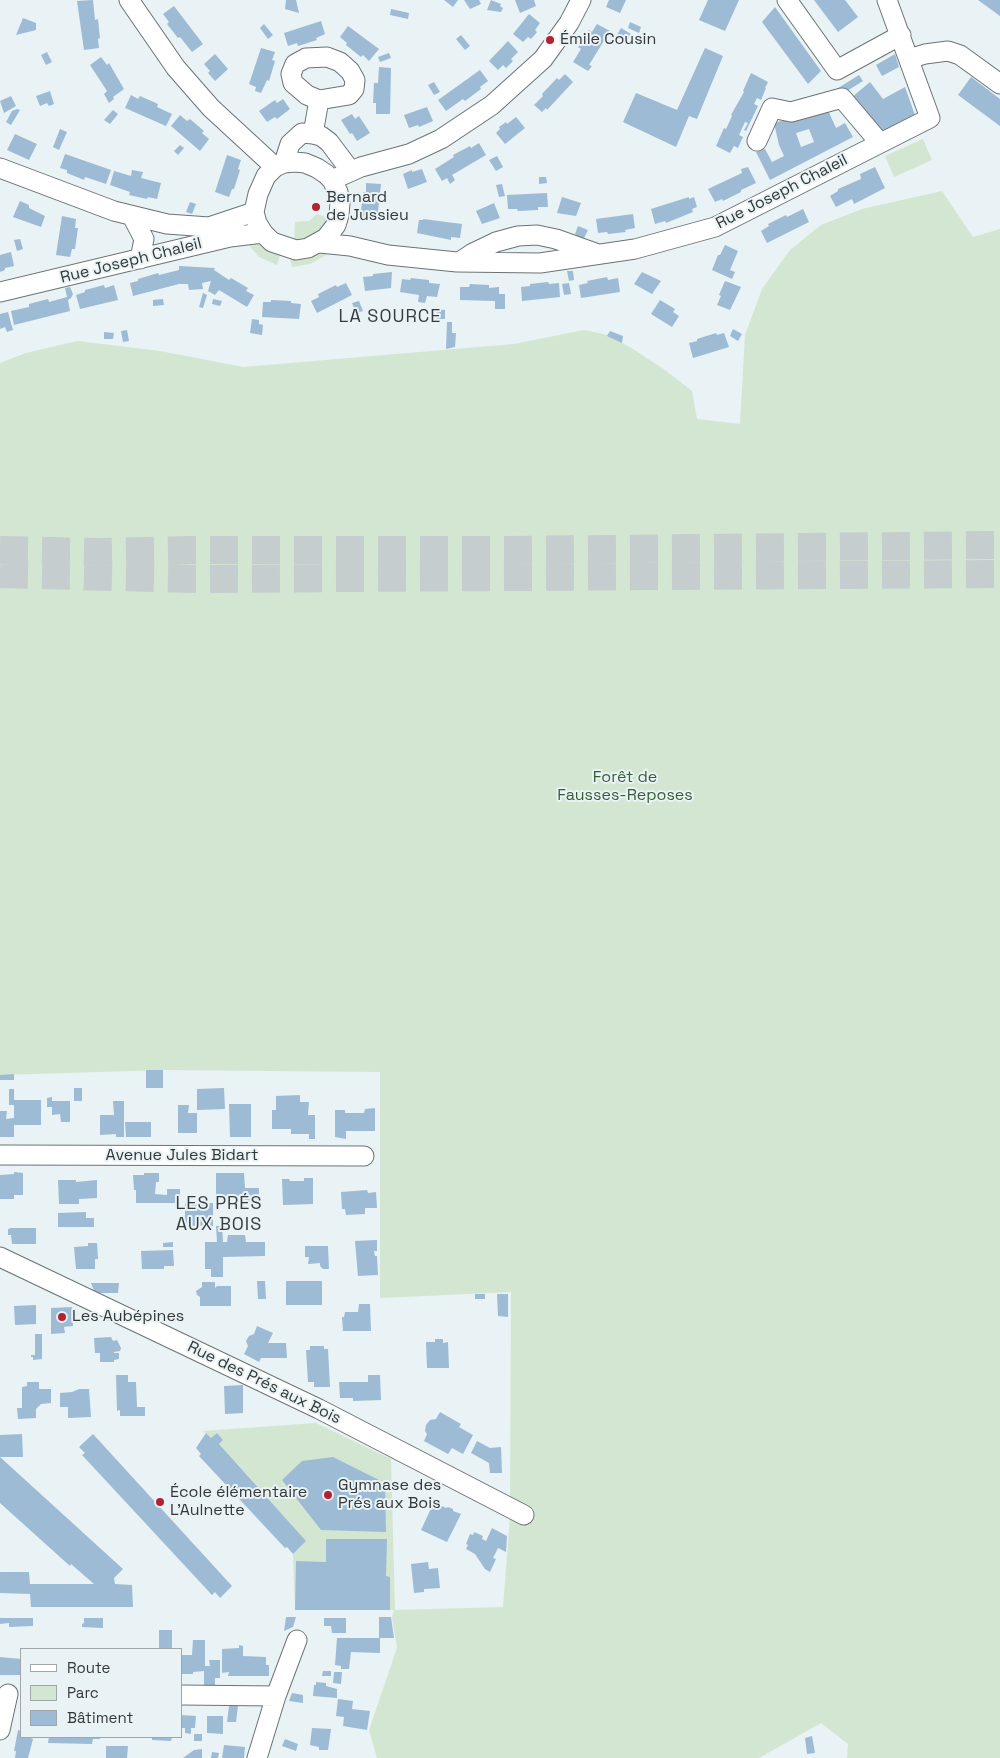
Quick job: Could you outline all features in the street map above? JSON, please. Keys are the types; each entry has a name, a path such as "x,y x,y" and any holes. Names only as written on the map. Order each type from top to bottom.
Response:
{"street":[{"path":"129,0 182,75 211,108 280,165"},
{"path":"332,180 350,170 409,154 440,139 492,105 543,60 569,23 581,0"},
{"path":"787,0 837,70 901,35"},
{"path":"887,0 909,59 925,54 948,51 960,55 1000,84"},
{"name":"Rue Joseph Chaleil","path":"320,243 350,246 388,255 460,262 540,263 635,248 715,227 930,118 909,59"},
{"path":"756,141 772,108 791,112 842,98 880,143"},
{"path":"313,134 319,100"},
{"path":"280,165 295,162 305,163 316,168 332,180 338,192 339,215 336,225 331,232 320,243 296,250 272,242 257,223 254,212 258,194 266,176 280,165 290,144 302,133 320,136 329,142 350,170"},
{"path":"0,168 114,211 168,224 209,227 254,212"},
{"path":"132,216 144,240 140,259"},
{"path":"336,225 350,246"},
{"name":"Rue Joseph Chaleil","path":"0,292 230,237 263,233"},
{"name":"Rue Joseph Chaleil","path":"460,262 472,253 496,242 518,236 537,235 598,254"},
{"name":"Avenue Jules Bidart","path":"0,1155 364,1156"},
{"name":"Rue des Prés aux Bois","path":"0,1257 319,1408 524,1515"},
{"path":"257,1758 276,1696 297,1640"},
{"path":"0,1730 10,1694"},
{"path":"182,1695 276,1696"}],"green space":[{"path":"923,139 932,160 894,177 885,156"},
{"name":"Forêt de Fausses-Reposes","path":"942,191 973,237 1000,229 1000,1758 847,1758 848,1744 821,1723 759,1758 377,1758 369,1730 397,1648 392,1618 394,1610 295,1610 293,1554 306,1541 219,1444 223,1440 217,1433 211,1438 203,1431 316,1423 391,1459 395,1610 503,1607 510,1517 511,1292 380,1298 380,1072 163,1070 0,1075 0,363 26,353 77,341 160,351 243,367 514,344 584,330 608,335 633,349 692,391 697,419 740,424 745,335 762,289 790,250 821,225 862,209"},
{"path":"317,214 328,218 319,233 313,238 294,243 295,222 309,221"},
{"path":"259,242 280,255 277,265 259,257 249,245"},
{"path":"319,253 328,254 310,264 292,267 290,258 311,257"}],"building":[{"path":"93,0 95,20 98,19 99,48 84,50 77,1"},
{"path":"286,0 296,0 299,13 285,9"},
{"path":"444,0 458,0 453,7"},
{"path":"464,0 479,0 481,4 470,9"},
{"path":"491,0 501,4 500,6 503,8 501,12 487,10"},
{"path":"515,0 534,0 536,6 520,13"},
{"path":"609,0 626,0 620,13 606,7"},
{"path":"708,0 739,0 725,31 699,20"},
{"path":"814,0 845,0 858,17 838,32"},
{"path":"978,0 1000,0 1000,16"},
{"path":"174,6 203,44 192,52 167,24 169,22 163,14"},
{"path":"775,7 821,71 808,84 762,22"},
{"path":"391,9 409,13 408,19 390,15"},
{"path":"529,14 540,23 535,30 537,32 531,39 528,37 523,42 513,34"},
{"path":"23,18 36,23 36,30 16,35"},
{"path":"321,21 325,34 316,38 317,40 298,46 297,43 288,46 284,33"},
{"path":"630,22 641,27 639,33 628,28"},
{"path":"264,24 273,35 268,39 260,28"},
{"path":"597,24 610,31 589,65 592,66 588,71 573,62 581,49 578,47 589,30 592,32"},
{"path":"348,26 379,49 369,61 346,45 347,43 340,37"},
{"path":"621,28 631,34 626,40 617,35"},
{"path":"461,35 470,46 465,50 456,39"},
{"path":"508,41 518,52 506,68 503,65 498,70 489,61"},
{"path":"261,48 275,52 272,60 275,61 269,81 267,80 261,93 255,91 256,87 249,84"},
{"path":"705,48 723,56 697,119 689,116 676,147 623,122 636,93 677,110"},
{"path":"47,52 52,62 46,65 41,55"},
{"path":"389,53 391,58 380,62 378,57"},
{"path":"215,54 228,69 215,81 208,73 210,71 204,64"},
{"path":"895,54 899,67 882,76 876,65"},
{"path":"101,57 107,65 109,63 124,89 113,97 114,99 109,103 104,94 107,91 90,65"},
{"path":"379,67 391,68 390,114 376,114 376,103 373,103 374,83 378,83"},
{"path":"480,70 488,81 465,101 463,99 446,111 438,100"},
{"path":"751,73 768,82 761,100 757,98 754,104 758,106 746,131 744,130 748,123 745,122 739,135 743,137 738,148 734,146 730,153 716,146 744,92"},
{"path":"565,74 573,82 547,110 546,108 542,112 534,105 557,78 559,80"},
{"path":"859,75 863,81 839,96 835,90"},
{"path":"971,77 1000,99 1000,126 958,95"},
{"path":"434,82 440,92 434,95 428,85"},
{"path":"870,82 883,99 905,87 916,118 882,135 851,98"},
{"path":"50,91 54,104 49,106 47,103 40,106 36,96"},
{"path":"131,95 138,99 140,96 158,104 157,107 172,114 166,126 125,108"},
{"path":"11,96 16,106 4,113 0,101"},
{"path":"283,99 290,109 277,119 275,117 267,122 259,111 275,100 277,103"},
{"path":"427,107 433,121 419,127 418,125 409,128 404,115"},
{"path":"827,108 836,128 845,123 853,137 770,180 756,152 765,149 772,162 784,156 779,145 774,123","holes":["809,129 814,142 801,147 796,133"]},
{"path":"20,110 11,125 6,122 12,111"},
{"path":"113,110 118,114 110,124 104,120"},
{"path":"352,114 355,119 359,116 370,133 357,141 341,120"},
{"path":"180,115 187,121 190,119 204,131 202,133 209,139 200,151 171,126"},
{"path":"516,117 525,128 505,144 496,133 500,129 499,127"},
{"path":"60,129 67,132 59,150 53,147"},
{"path":"15,134 37,144 29,160 7,150"},
{"path":"479,143 486,155 452,175 455,180 450,184 447,178 442,181 435,169 454,157 453,155"},
{"path":"180,145 184,148 178,155 174,151"},
{"path":"65,154 111,170 106,184 85,177 84,180 60,168"},
{"path":"227,155 241,160 234,189 232,189 229,197 215,192"},
{"path":"497,156 503,167 496,171 489,160"},
{"path":"748,167 756,183 723,201 722,199 715,202 708,189 742,173 741,169"},
{"path":"875,167 885,188 854,204 852,199 836,207 830,196 838,191 838,189 861,179 860,174"},
{"path":"422,169 427,182 408,189 403,174 412,170 412,172"},
{"path":"132,170 143,172 141,178 161,183 157,199 129,195 130,192 110,185 114,171 131,176"},
{"path":"539,177 546,177 547,183 539,184"},
{"path":"366,183 381,184 377,221 363,220 363,211 361,211 363,192 366,192"},
{"path":"502,184 505,196 499,197 496,185"},
{"path":"547,193 548,207 538,207 538,210 518,211 517,209 508,209 507,195"},
{"path":"562,197 581,203 576,216 557,213"},
{"path":"689,197 689,199 694,197 697,207 692,209 693,212 666,223 665,221 655,224 651,209"},
{"path":"20,201 45,216 41,227 13,217"},
{"path":"190,202 196,204 192,214 186,212"},
{"path":"494,203 500,218 482,224 476,211"},
{"path":"803,209 809,222 767,243 761,231 769,226 768,224"},
{"path":"633,214 635,228 625,230 626,232 598,233 596,219"},
{"path":"62,216 76,219 75,228 78,228 75,249 72,249 70,257 56,255"},
{"path":"419,220 462,224 460,238 451,237 451,240 417,233"},
{"path":"578,226 588,230 583,240 575,234"},
{"path":"20,239 23,249 17,251 14,240"},
{"path":"725,245 738,251 730,270 735,272 732,279 712,270 718,255 720,255"},
{"path":"11,252 14,266 5,268 5,270 0,272 0,255"},
{"path":"179,266 215,268 214,270 229,280 231,278 248,288 246,291 254,295 247,307 219,290 215,295 208,291 211,281 202,283 203,289 189,290 188,284 179,284 133,296 130,283 158,273 159,275 179,270"},
{"path":"567,271 573,271 574,280 569,281"},
{"path":"392,272 391,288 365,291 363,277"},
{"path":"642,272 661,281 652,294 634,284"},
{"path":"607,277 608,280 618,278 620,292 581,298 579,285 588,283 587,281"},
{"path":"411,278 429,280 429,283 440,284 437,297 427,296 425,303 418,302 419,295 400,292 402,279 410,280"},
{"path":"725,281 741,287 730,310 717,305"},
{"path":"548,282 549,284 559,283 560,297 522,301 521,287"},
{"path":"346,283 352,295 317,313 311,301 319,297 318,294 336,285 337,287"},
{"path":"569,283 571,294 564,295 562,284"},
{"path":"470,284 489,285 489,288 499,287 499,294 505,294 505,309 495,309 495,301 460,300 460,287 469,287"},
{"path":"104,285 105,288 114,285 118,300 80,309 76,295 85,292 85,290"},
{"path":"70,287 73,294 68,300 70,311 14,325 11,311 29,307 29,304 48,299 49,302 67,297 65,288"},
{"path":"203,293 207,295 203,308 199,307"},
{"path":"163,299 164,305 153,306 153,300"},
{"path":"213,299 222,301 220,306 212,304"},
{"path":"271,300 291,301 291,303 301,304 299,319 262,317 263,302 271,302"},
{"path":"660,300 675,309 673,312 679,316 672,327 651,314"},
{"path":"359,301 363,311 356,313 352,303"},
{"path":"437,309 445,310 445,319 436,319"},
{"path":"8,312 13,330 7,332 5,327 0,329 0,314"},
{"path":"252,319 259,320 259,324 263,325 262,335 250,333"},
{"path":"447,322 452,322 452,333 456,333 455,347 446,349"},
{"path":"733,329 742,334 738,341 730,336"},
{"path":"127,330 129,341 123,342 121,331"},
{"path":"610,331 623,336 622,343 607,336"},
{"path":"104,332 114,333 113,339 104,339"},
{"path":"716,333 717,335 724,333 729,347 693,358 689,343"},
{"path":"146,1070 163,1070 163,1088 146,1088"},
{"path":"14,1074 14,1080 0,1080 0,1075"},
{"path":"74,1088 82,1088 82,1101 74,1101"},
{"path":"224,1088 225,1109 197,1110 197,1089"},
{"path":"9,1089 14,1089 14,1100 41,1100 41,1125 14,1125 14,1137 0,1137 0,1111 7,1111 6,1119 14,1118 14,1105 9,1105"},
{"path":"300,1095 300,1102 309,1102 308,1115 315,1115 315,1139 309,1139 309,1134 291,1134 291,1129 272,1129 272,1110 276,1110 276,1096"},
{"path":"52,1097 52,1101 70,1101 70,1122 61,1122 60,1114 52,1115 52,1107 47,1107 47,1098"},
{"path":"113,1101 124,1101 124,1137 116,1137 116,1134 100,1135 100,1115 114,1115"},
{"path":"229,1104 251,1104 251,1137 230,1137"},
{"path":"178,1105 189,1105 188,1113 197,1113 197,1133 178,1133"},
{"path":"375,1108 375,1131 346,1131 346,1139 335,1137 335,1110 345,1110 345,1113 364,1113 365,1109"},
{"path":"125,1122 151,1122 151,1137 126,1137"},
{"path":"14,1172 23,1173 23,1195 14,1195 14,1199 0,1199 0,1175 14,1174"},
{"path":"144,1173 159,1173 159,1182 156,1182 155,1194 167,1195 167,1189 180,1189 180,1203 136,1203 133,1175 144,1175"},
{"path":"216,1173 244,1173 245,1188 259,1188 259,1202 245,1202 245,1196 216,1196"},
{"path":"304,1178 313,1178 313,1204 283,1205 282,1179 304,1181"},
{"path":"58,1180 76,1180 76,1182 97,1180 97,1198 79,1199 79,1204 59,1204"},
{"path":"367,1190 368,1193 376,1192 377,1208 365,1208 365,1214 346,1215 345,1209 342,1209 341,1192"},
{"path":"185,1203 213,1203 213,1226 185,1226"},
{"path":"86,1212 86,1218 94,1218 94,1227 58,1227 58,1213"},
{"path":"216,1226 222,1226 223,1242 227,1242 228,1235 245,1235 246,1242 265,1242 265,1256 223,1257 223,1277 211,1277 211,1269 205,1269 205,1242 217,1242"},
{"path":"36,1228 36,1244 12,1244 11,1235 8,1235 8,1229"},
{"path":"377,1240 377,1251 374,1251 375,1256 377,1256 378,1275 358,1276 355,1241"},
{"path":"173,1242 173,1247 163,1247 163,1243"},
{"path":"88,1243 97,1243 98,1259 95,1259 95,1269 76,1269 74,1247 88,1246"},
{"path":"305,1246 328,1246 329,1269 323,1269 320,1263 308,1264 309,1257 305,1257"},
{"path":"173,1250 174,1266 164,1266 164,1269 142,1269 141,1251"},
{"path":"257,1281 265,1281 266,1299 258,1299"},
{"path":"286,1281 322,1281 322,1305 286,1305"},
{"path":"202,1282 215,1282 215,1288 217,1286 231,1286 231,1306 200,1306 200,1297 196,1291 202,1287"},
{"path":"91,1283 119,1283 118,1293 95,1293"},
{"path":"475,1294 485,1294 485,1299 475,1299"},
{"path":"497,1294 508,1294 508,1317 498,1316"},
{"path":"359,1304 370,1304 371,1331 343,1331 342,1317 344,1317 345,1312 358,1312"},
{"path":"36,1305 36,1324 15,1325 14,1306"},
{"name":"Les Aubépines","path":"72,1307 73,1326 64,1327 65,1333 51,1334 51,1308"},
{"path":"257,1326 273,1333 268,1343 286,1343 287,1358 261,1358 259,1362 244,1354 248,1346 246,1341 249,1336 254,1334"},
{"path":"35,1334 42,1334 42,1359 33,1360 31,1355 35,1355"},
{"path":"111,1337 113,1341 117,1340 121,1348 120,1351 114,1352 119,1353 119,1359 114,1360 114,1362 100,1362 100,1353 95,1353 94,1338"},
{"path":"435,1339 443,1339 443,1343 448,1342 449,1368 427,1368 426,1342 435,1342"},
{"path":"310,1346 324,1346 324,1349 328,1349 330,1387 314,1387 314,1382 308,1382 306,1350 310,1350"},
{"path":"116,1375 128,1375 128,1382 136,1382 137,1407 145,1407 145,1416 120,1416 120,1410 117,1411"},
{"path":"368,1375 380,1375 381,1400 353,1401 353,1398 340,1398 339,1382 368,1382"},
{"path":"27,1382 39,1382 39,1389 51,1389 51,1403 41,1404 36,1409 36,1418 18,1419 17,1408 22,1408 22,1387 27,1386"},
{"path":"243,1385 243,1413 225,1414 224,1386"},
{"path":"89,1389 91,1417 68,1418 68,1407 60,1407 60,1393"},
{"path":"440,1412 461,1424 459,1427 473,1435 463,1454 452,1448 448,1454 424,1441 427,1434 425,1431 426,1425 430,1420 436,1419"},
{"path":"206,1433 211,1438 217,1433 223,1440 219,1444 306,1541 293,1554 287,1547 285,1548 199,1456 201,1454 196,1448"},
{"path":"22,1434 23,1457 0,1457 0,1435"},
{"path":"93,1434 232,1586 220,1598 215,1592 212,1595 82,1455 85,1453 79,1447"},
{"path":"477,1441 490,1448 501,1447 502,1473 490,1473 489,1463 471,1453"},
{"path":"0,1457 123,1569 114,1578 115,1584 132,1585 133,1607 31,1607 30,1594 0,1593 0,1572 29,1572 30,1584 94,1584 71,1564 70,1566 0,1503"},
{"path":"333,1457 385,1483 386,1532 321,1530 282,1480 302,1461"},
{"path":"434,1502 461,1514 447,1542 421,1530"},
{"path":"492,1528 507,1536 506,1552 498,1548 493,1558 496,1559 490,1572 485,1569 475,1554 466,1549 468,1545 466,1544 470,1534 473,1535 474,1532 483,1536 482,1539 486,1541"},
{"path":"326,1539 387,1539 386,1576 390,1577 390,1610 295,1610 296,1561 326,1562"},
{"path":"428,1562 429,1569 438,1568 440,1588 424,1589 424,1592 414,1593 411,1564"},
{"path":"286,1617 296,1617 293,1627 284,1631"},
{"path":"379,1617 391,1617 394,1638 380,1638 380,1653 351,1652 349,1669 341,1669 341,1666 335,1665 337,1638 379,1638"},
{"path":"0,1618 33,1618 33,1626 9,1627 9,1623 0,1624"},
{"path":"84,1618 103,1618 103,1628 82,1627"},
{"path":"324,1618 346,1618 346,1633 332,1633 331,1626 324,1626"},
{"path":"159,1630 172,1630 172,1648 159,1648"},
{"path":"193,1640 205,1640 205,1666 210,1666 209,1660 220,1660 220,1678 215,1678 215,1686 204,1686 204,1671 182,1674 182,1655 192,1655"},
{"path":"239,1645 243,1646 243,1656 266,1657 266,1665 269,1665 269,1676 228,1676 229,1672 222,1673 222,1649 239,1648"},
{"path":"0,1657 20,1659 20,1675 0,1675"},
{"path":"323,1671 331,1671 331,1676 322,1676"},
{"path":"334,1672 342,1672 341,1684 333,1683"},
{"path":"316,1682 326,1683 326,1686 337,1689 337,1698 313,1696"},
{"path":"292,1693 303,1695 303,1703 289,1701"},
{"path":"338,1699 353,1701 352,1709 370,1711 367,1730 343,1726 344,1717 336,1716"},
{"path":"229,1706 238,1706 236,1722 227,1722"},
{"path":"182,1715 196,1716 195,1728 191,1728 191,1734 185,1733 185,1728 182,1728"},
{"path":"207,1716 223,1716 223,1734 207,1733"},
{"path":"312,1728 331,1729 328,1750 319,1750 319,1747 310,1745"},
{"path":"18,1730 20,1731 20,1738 33,1739 28,1758 15,1758 16,1751 14,1751"},
{"path":"194,1734 202,1734 202,1741 194,1741"},
{"path":"812,1736 815,1753 807,1754 805,1738"},
{"path":"49,1738 100,1738 93,1739 92,1744 48,1743"},
{"path":"152,1738 172,1738 171,1741 152,1740"},
{"path":"285,1739 298,1744 296,1751 282,1746"},
{"path":"224,1745 245,1747 244,1758 222,1758"},
{"path":"106,1746 128,1746 127,1758 106,1758"},
{"path":"202,1749 202,1758 183,1758 194,1750"},
{"path":"212,1752 219,1753 218,1758 211,1758"}],"tunnel":[{"path":"0,550 101,552 194,550 506,550 1000,545"},
{"path":"0,574 194,579 1000,574"}],"place":[{"name":"Émile Cousin","path":"550,40"},
{"name":"Bernard de Jussieu","path":"316,207"},
{"name":"Les Aubépines","path":"62,1317"},
{"name":"Gymnase des Prés aux Bois","path":"328,1495"},
{"name":"École élémentaire L'Aulnette","path":"160,1502"}],"district":[{"name":"LA SOURCE","path":"390,317"},
{"name":"LES PRÉS AUX BOIS","path":"219,1214"}]}
